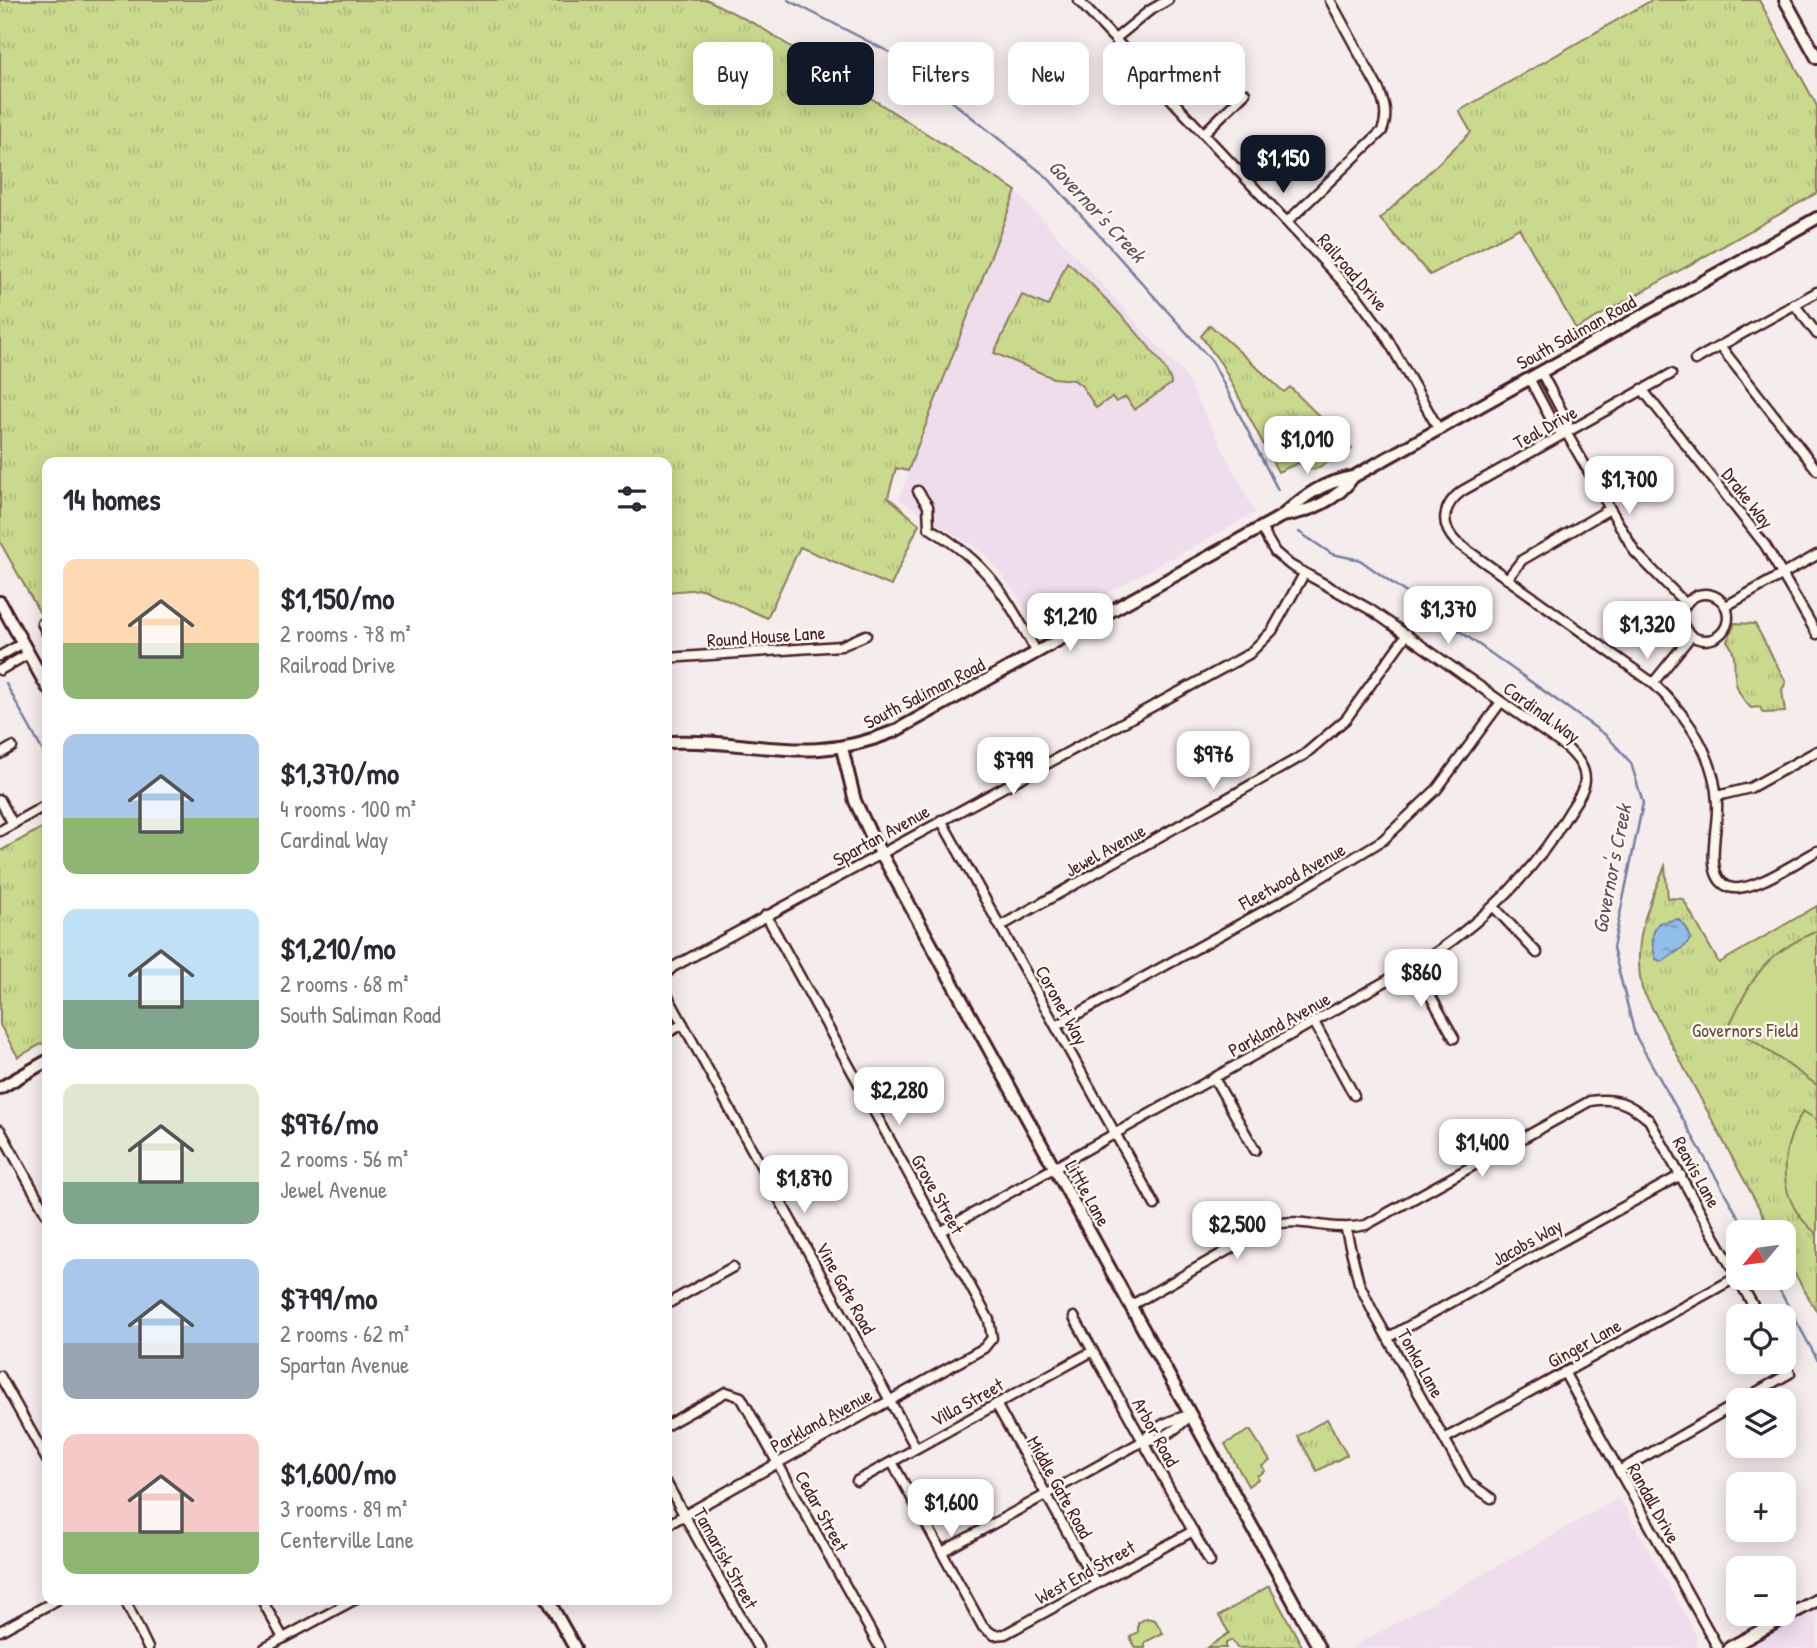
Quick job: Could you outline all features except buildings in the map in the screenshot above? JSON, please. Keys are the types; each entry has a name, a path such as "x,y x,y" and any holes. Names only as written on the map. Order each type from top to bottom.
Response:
{"main road":[{"path":"1785,0 1817,58"},
{"name":"South Saliman Road","path":"672,742 796,751 842,748 902,727 1282,516 1303,497 1331,481 1353,477 1817,218"},
{"path":"0,602 42,678"},
{"name":"Little Lane","path":"842,748 855,802 881,853 1319,1648"},
{"path":"0,1088 42,1064"},
{"path":"1729,1648 1817,1600"},
{"path":"551,1605 575,1648"}],"street":[{"name":"Railroad Drive","path":"1078,0 1358,298 1384,333 1438,428"},
{"path":"1115,38 1149,11 1168,0"},
{"path":"1288,222 1382,131 1386,121 1385,105 1379,90 1330,0"},
{"path":"1204,133 1233,105"},
{"path":"1695,360 1817,292"},
{"path":"1794,304 1817,334"},
{"path":"1720,346 1817,470"},
{"path":"1541,372 1568,423 1567,434 1634,552 1686,604"},
{"name":"Teal Drive","path":"1507,579 1456,542 1447,530 1445,515 1448,503 1462,491 1671,374"},
{"path":"1530,378 1556,429 1567,434"},
{"name":"Drake Way","path":"1642,389 1784,573 1817,634"},
{"path":"1547,411 1559,404"},
{"path":"918,491 928,506 929,528 948,539 988,572 1008,600 1037,653"},
{"path":"1608,510 1522,560 1507,579 1653,683 1677,707 1699,740 1710,766 1717,796 1717,841 1712,865 1723,883 1737,889 1753,885 1817,851"},
{"name":"Cardinal Way","path":"1261,528 1278,554 1304,574 1357,602 1407,635 1567,748 1579,760 1585,778 1584,787"},
{"path":"1726,606 1817,555"},
{"name":"Spartan Avenue","path":"672,968 1248,653 1272,632 1304,574"},
{"path":"1699,594 1707,594 1721,600 1726,606 1728,621 1720,635 1706,641 1691,636 1683,624 1686,604 1699,594"},
{"name":"Round House Lane","path":"672,659 841,646 866,635"},
{"name":"Jewel Avenue","path":"1001,926 1304,755 1346,719 1407,635"},
{"path":"1653,683 1691,636"},
{"path":"0,656 23,643"},
{"path":"0,670 29,654"},
{"name":"Fleetwood Avenue","path":"1056,1026 1289,897 1383,840 1437,789 1501,702"},
{"path":"0,754 12,747"},
{"path":"1717,796 1750,788 1817,751"},
{"name":"Parkland Avenue","path":"940,1232 1414,966 1466,931 1494,907 1541,857 1584,787"},
{"path":"0,800 13,824"},
{"path":"0,831 42,807"},
{"name":"Coronet Way","path":"941,820 1155,1205"},
{"path":"1494,907 1537,953"},
{"name":"Grove Street","path":"766,915 991,1325 990,1342"},
{"path":"1414,966 1454,1038"},
{"name":"Vine Gate Road","path":"672,1004 916,1448"},
{"path":"1314,1022 1354,1095"},
{"path":"672,1030 683,1024"},
{"path":"1214,1078 1255,1150"},
{"name":"Reavis Lane","path":"1346,1230 1366,1225 1590,1101 1611,1098 1630,1104 1649,1120 1726,1257"},
{"path":"0,1130 42,1206"},
{"name":"Jacobs Way","path":"1389,1337 1681,1175"},
{"path":"1130,1306 1272,1226 1291,1222 1346,1230"},
{"name":"Tonka Lane","path":"1346,1230 1359,1283 1469,1483 1491,1498"},
{"path":"672,1300 733,1267"},
{"name":"Ginger Lane","path":"1446,1438 1726,1283"},
{"name":"Arbor Road","path":"1074,1317 1210,1562"},
{"name":"Parkland Avenue","path":"672,1522 990,1342"},
{"name":"Villa Street","path":"857,1481 1093,1351"},
{"name":"Randall Drive","path":"1564,1372 1718,1648"},
{"path":"1764,1388 1788,1374"},
{"path":"0,1376 42,1451"},
{"name":"Cedar Street","path":"672,1422 726,1392 734,1392 741,1397 880,1648"},
{"name":"Middle Gate Road","path":"996,1404 1096,1584"},
{"path":"1619,1471 1726,1410"},
{"path":"892,1462 942,1552 1143,1441 1151,1431 1174,1419 1191,1415"},
{"name":"Tamarisk Street","path":"672,1493 758,1648"},
{"name":"West End Street","path":"942,1552 983,1627 991,1634 1005,1634 1193,1531"},
{"path":"0,1631 48,1605"},
{"path":"127,1605 148,1648"},
{"path":"265,1605 283,1638"},
{"path":"265,1648 345,1605"}],"shaded area":[{"path":"1016,191 1186,377 1255,513 1043,628 1034,624 1016,593 985,554 899,499"},
{"path":"1619,1498 1697,1636 1695,1648 1351,1648"},
{"path":"1817,1600 1817,1648 1731,1648 1770,1626 1796,1626 1796,1612"}],"green space":[{"path":"0,0 708,0 757,25 787,44 787,105 874,105 874,100 1016,191 908,471 896,468 888,497 919,524 891,586 800,547 767,618 702,589 672,592 672,457 42,457 41,615 0,542"},
{"path":"1652,0 1759,0 1817,106 1817,193 1576,329 1519,228 1430,275 1380,219 1471,132 1459,111"},
{"path":"1067,262 1126,321 1168,374 1171,384 1134,410 1126,397 1116,402 1112,397 1096,408 1082,386 1074,380 1053,378 994,353 1022,295 1048,306"},
{"path":"1210,325 1284,392 1290,387 1352,449 1314,470 1298,463 1278,472 1222,365 1201,336"},
{"path":"1735,623 1755,624 1786,682 1782,690 1785,712 1763,713 1760,707 1751,708 1742,698 1735,679 1732,648 1727,641"},
{"path":"42,828 42,1044 18,1057 0,1025 0,851"},
{"name":"Governors Field","path":"1665,866 1668,898 1683,899 1719,963 1817,906 1817,1312 1796,1276 1796,1220 1766,1220 1642,989 1639,972 1640,941 1652,896"},
{"path":"1817,931 1817,1085 1730,1024 1754,979 1773,957 1799,939"},
{"path":"1803,1111 1817,1120 1817,1234 1803,1221 1794,1206 1785,1176 1789,1143"},
{"path":"1327,1419 1347,1455 1317,1471 1298,1436"},
{"path":"1250,1430 1270,1461 1262,1466 1265,1471 1257,1476 1258,1479 1248,1486 1225,1444"},
{"path":"1269,1586 1302,1646 1237,1648 1232,1640 1226,1643 1226,1648 1207,1648 1229,1633 1219,1616"},
{"path":"1146,1618 1155,1620 1163,1633 1145,1642 1145,1648 1136,1648 1130,1637 1138,1632 1138,1623"}],"water":[{"path":"1678,919 1691,938 1685,946 1662,962 1656,959 1654,931 1659,923"}],"waterway":[{"name":"Governor's Creek","path":"788,0 891,53 1047,177 1212,361 1278,490"},
{"name":"Governor's Creek","path":"1299,532 1332,554 1360,560 1607,736 1631,763 1643,803 1613,948 1635,1035 1740,1220"},
{"path":"6,684 42,750"},
{"name":"Governor's Creek","path":"1780,1290 1817,1359"}]}
